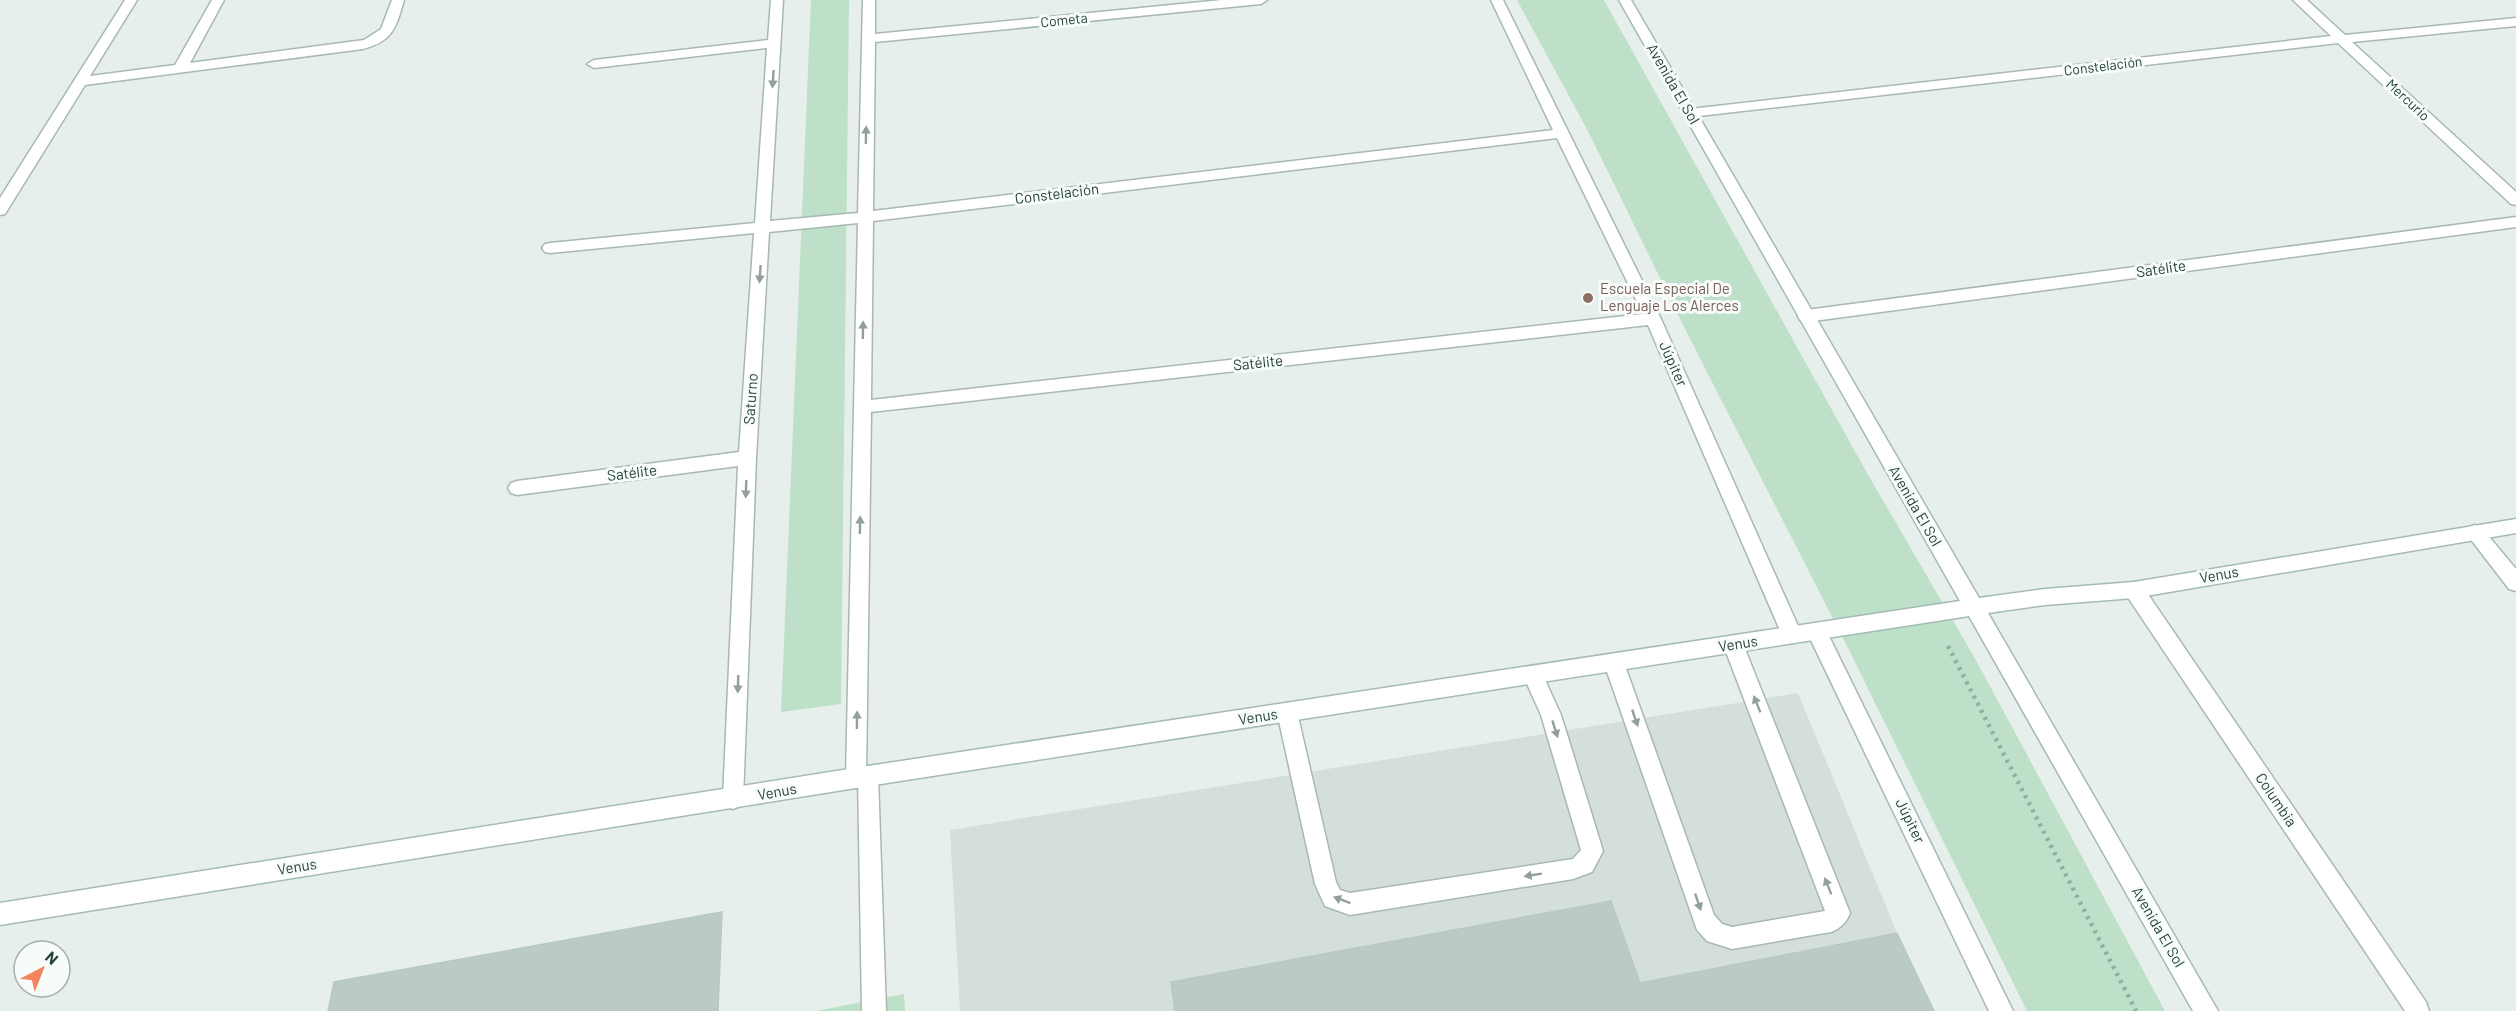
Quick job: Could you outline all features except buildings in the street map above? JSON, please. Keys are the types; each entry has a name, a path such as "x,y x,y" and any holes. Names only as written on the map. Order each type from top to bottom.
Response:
{"street":[{"path":"0,210 131,0"},
{"path":"180,69 218,0"},
{"path":"80,81 376,42 388,33 398,0"},
{"name":"Saturno","path":"733,799 747,458 777,0"},
{"path":"868,0 862,407 862,777 874,1011"},
{"name":"Cometa","path":"868,39 1261,0"},
{"name":"Júpiter","path":"1497,0 1653,319 1792,635"},
{"name":"Avenida El Sol","path":"1625,0 2206,1011"},
{"name":"Mercurio","path":"2299,0 2516,200"},
{"name":"Constelación","path":"1690,113 2342,39 2516,22"},
{"path":"594,64 775,43"},
{"name":"Constelación","path":"550,248 865,217 1562,133"},
{"name":"Satélite","path":"1806,316 2516,222"},
{"name":"Satélite","path":"862,407 1653,319"},
{"name":"Satélite","path":"517,488 747,458"},
{"name":"Venus","path":"0,914 862,777 1974,607 2045,597 2134,590 2516,526"},
{"path":"2475,532 2516,583"},
{"name":"Columbia","path":"2134,590 2418,1010"},
{"name":"Júpiter","path":"1817,632 2001,1011"},
{"path":"1614,663 1705,922 1715,933 1732,938 1831,921 1839,914 1733,644"},
{"path":"1287,712 1326,884 1333,898 1350,904 1573,869 1584,865 1592,851 1551,715 1533,675"}],"path":[{"path":"1931,614 2136,1011"}],"shaded area":[{"path":"1798,693 1897,933 1934,1011 960,1011 950,830"}],"green space":[{"path":"811,0 849,0 841,704 781,712"},
{"path":"1517,0 1604,0 1867,473 1977,662 2165,1011 2027,1011 1846,644 1686,331 1590,135"},
{"path":"904,994 905,1011 816,1011"}],"place":[{"name":"Escuela Especial De Lenguaje Los Alerces","path":"1588,298"}]}
